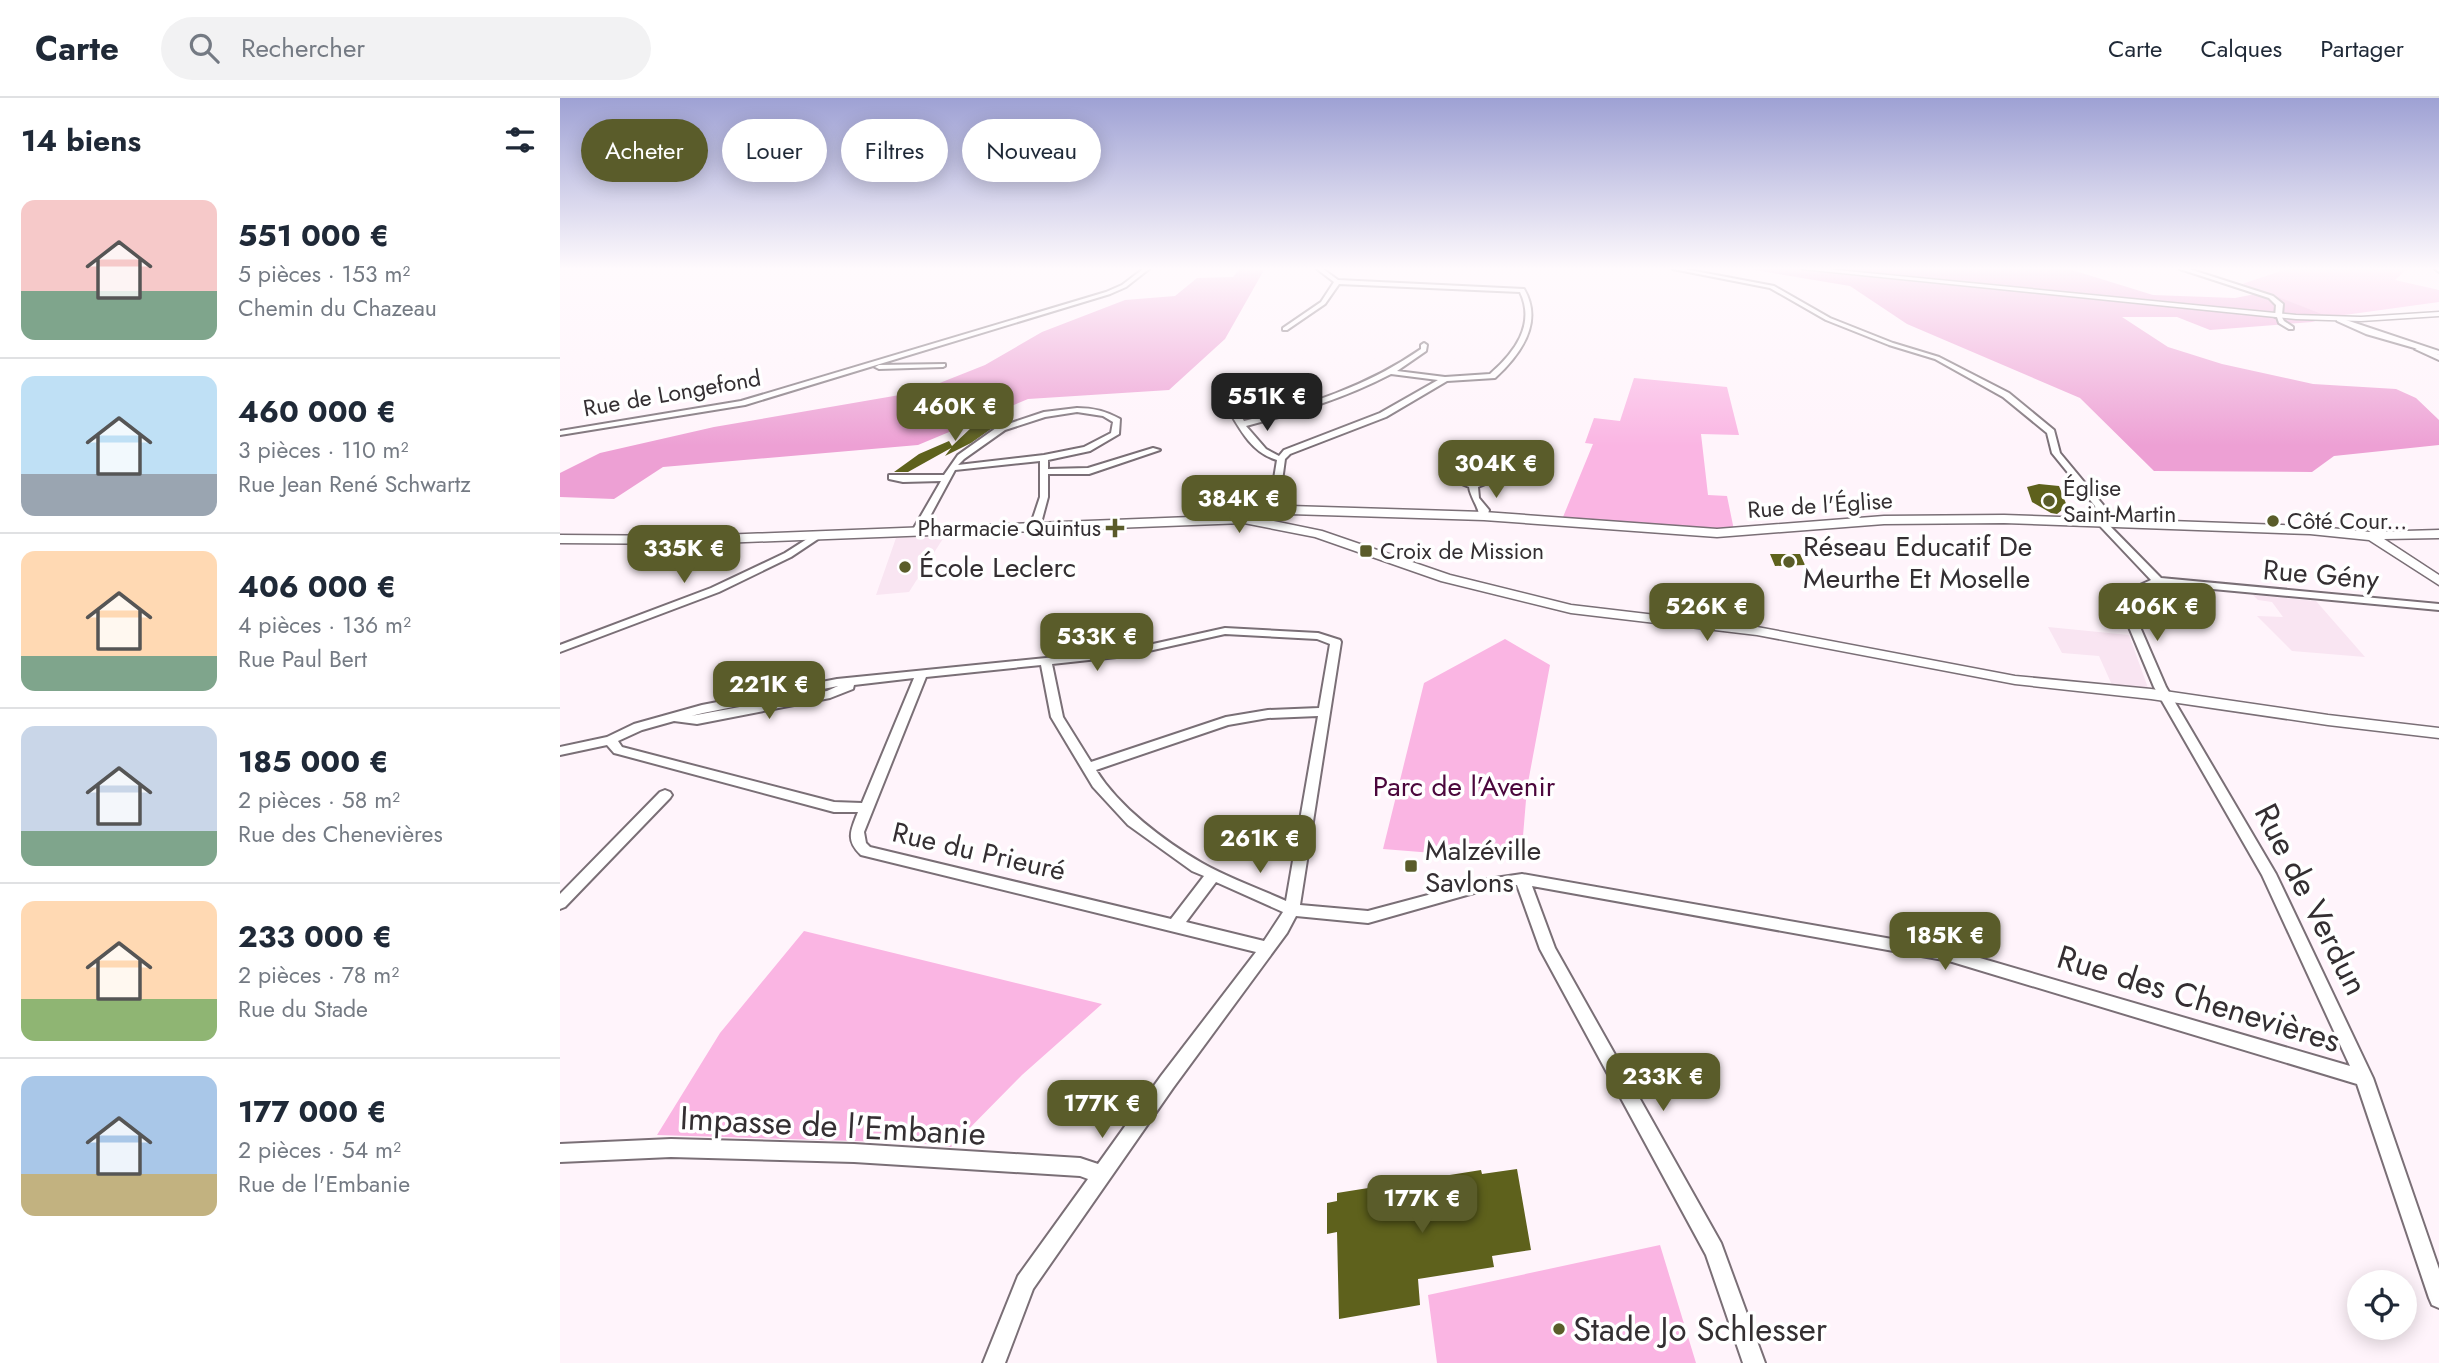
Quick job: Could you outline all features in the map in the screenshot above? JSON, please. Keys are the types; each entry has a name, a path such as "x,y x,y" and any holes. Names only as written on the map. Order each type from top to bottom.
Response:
{"main road":[{"name":"Rue de l'Église","path":"1219,517 1273,510 1484,516 1717,533 1884,520 2104,521 2172,527 2309,530 2370,536 2439,534"},
{"path":"560,539 695,540 916,533 1219,517 1262,521 1318,534 1446,578 1571,609 1757,631 2015,680 2165,695 2328,720 2439,733"},
{"path":"2370,536 2386,543 2439,581"}],"street":[{"name":"Rue de Longefond","path":"560,433 742,403 993,328"},
{"path":"1389,372 1445,379 1492,376 1518,351 1524,328"},
{"path":"1852,328 1891,344 1937,358 2006,395 2051,432 2056,453 2099,506 2103,524 2158,581"},
{"path":"2360,328 2439,355"},
{"path":"1243,424 1317,403 1389,372 1413,359 1424,350 1424,345"},
{"path":"861,368 943,365"},
{"path":"1262,521 1273,510 1281,458 1287,453 1341,429 1383,415 1445,379"},
{"path":"1224,397 1259,448 1270,457 1281,458"},
{"path":"916,533 952,468 961,456 998,430 1063,411 1105,414 1117,421 1115,434 1102,443 1044,458 952,468"},
{"path":"1045,472 1089,471 1156,450"},
{"path":"1466,454 1488,465 1493,474 1490,479 1473,485 1455,478 1457,466 1448,461 1448,456 1466,454"},
{"path":"1035,527 1044,497 1044,458"},
{"path":"892,477 903,480 947,478"},
{"path":"1473,485 1475,498 1484,510 1484,516"},
{"path":"560,649 715,590 789,555 818,535"},
{"name":"Rue Gény","path":"2158,581 2439,607"},
{"name":"Rue de Verdun","path":"2158,581 2121,596 2165,695 2269,874 2364,1078 2439,1298"},
{"path":"560,751 610,740 638,727 672,718 698,720 830,694 862,681 1126,653 1224,631 1332,639 1337,649 1292,910 1026,1283 994,1363"},
{"path":"1046,662 1057,717 1098,784 1133,822 1177,854 1292,910"},
{"name":"Rue du Prieuré","path":"921,675 857,838 866,851 1267,948"},
{"path":"1088,768 1226,721 1268,714 1325,712"},
{"path":"610,740 618,750 834,807 867,808"},
{"path":"560,903 665,795"},
{"path":"1175,925 1214,874"},
{"path":"1522,879 1548,948 1714,1250 1754,1363"},
{"name":"Rue des Chenevières","path":"1292,910 1368,917 1488,884 1522,879 1950,955 2364,1078"},
{"name":"Impasse de l'Embanie","path":"560,1153 671,1148 854,1153 1080,1167 1102,1175"}],"shaded area":[{"path":"1052,328 1231,328 1225,339 1169,390 1028,399 918,445 663,467 614,499 560,497 560,473 600,453 714,427 917,392 985,365"},
{"path":"1916,328 2139,328 2168,347 2222,364 2313,384 2396,389 2416,398 2439,420 2439,445 2334,456 2312,472 2154,471 2080,398"},
{"name":"École Leclerc","path":"944,537 909,592 876,595 896,538"},
{"path":"2253,595 2316,601 2365,657 2292,651 2257,616 2283,617 2272,602 2258,600"},
{"path":"2048,627 2129,635 2148,688 2112,685 2099,656 2062,653"}],"green space":[{"path":"1634,378 1727,387 1739,435 1701,434 1708,495 1727,496 1734,530 1563,517 1593,444 1585,443 1594,418 1620,421"},
{"path":"1455,456 1472,457 1488,468 1482,468 1481,478 1485,480 1462,481 1457,476 1461,467 1452,459"},
{"name":"Parc de l’Avenir","path":"1505,639 1550,665 1527,788 1521,860 1383,849 1424,683"},
{"path":"804,931 1102,1004 1022,1075 951,1147 919,1143 657,1135 720,1033"},
{"name":"Stade Jo Schlesser","path":"1660,1245 1696,1363 1437,1363 1428,1295"}],"building":[{"path":"1009,411 1011,415 971,443 945,456 951,448 908,472 894,472 919,454 949,441 952,446 973,426"},
{"name":"Église Saint-Martin","path":"2039,484 2059,486 2067,506 2057,514 2032,502 2027,487"},
{"name":"Réseau Educatif De Meurthe Et Moselle","path":"1770,554 1800,554 1805,565 1775,566"},
{"path":"1517,1169 1531,1250 1492,1256 1494,1267 1418,1279 1420,1305 1339,1319 1337,1232 1327,1234 1327,1203 1337,1201 1337,1193 1481,1170 1482,1174"}],"place":[{"name":"Église Saint-Martin","path":"2049,501"},
{"name":"Côté Cour...","path":"2273,521"},
{"name":"Pharmacie Quintus","path":"1115,528"},
{"name":"Croix de Mission","path":"1366,551"},
{"name":"Réseau Educatif De Meurthe Et Moselle","path":"1789,562"},
{"name":"École Leclerc","path":"905,567"},
{"name":"Malzéville Savlons","path":"1411,866"},
{"name":"Stade Jo Schlesser","path":"1559,1329"}]}
